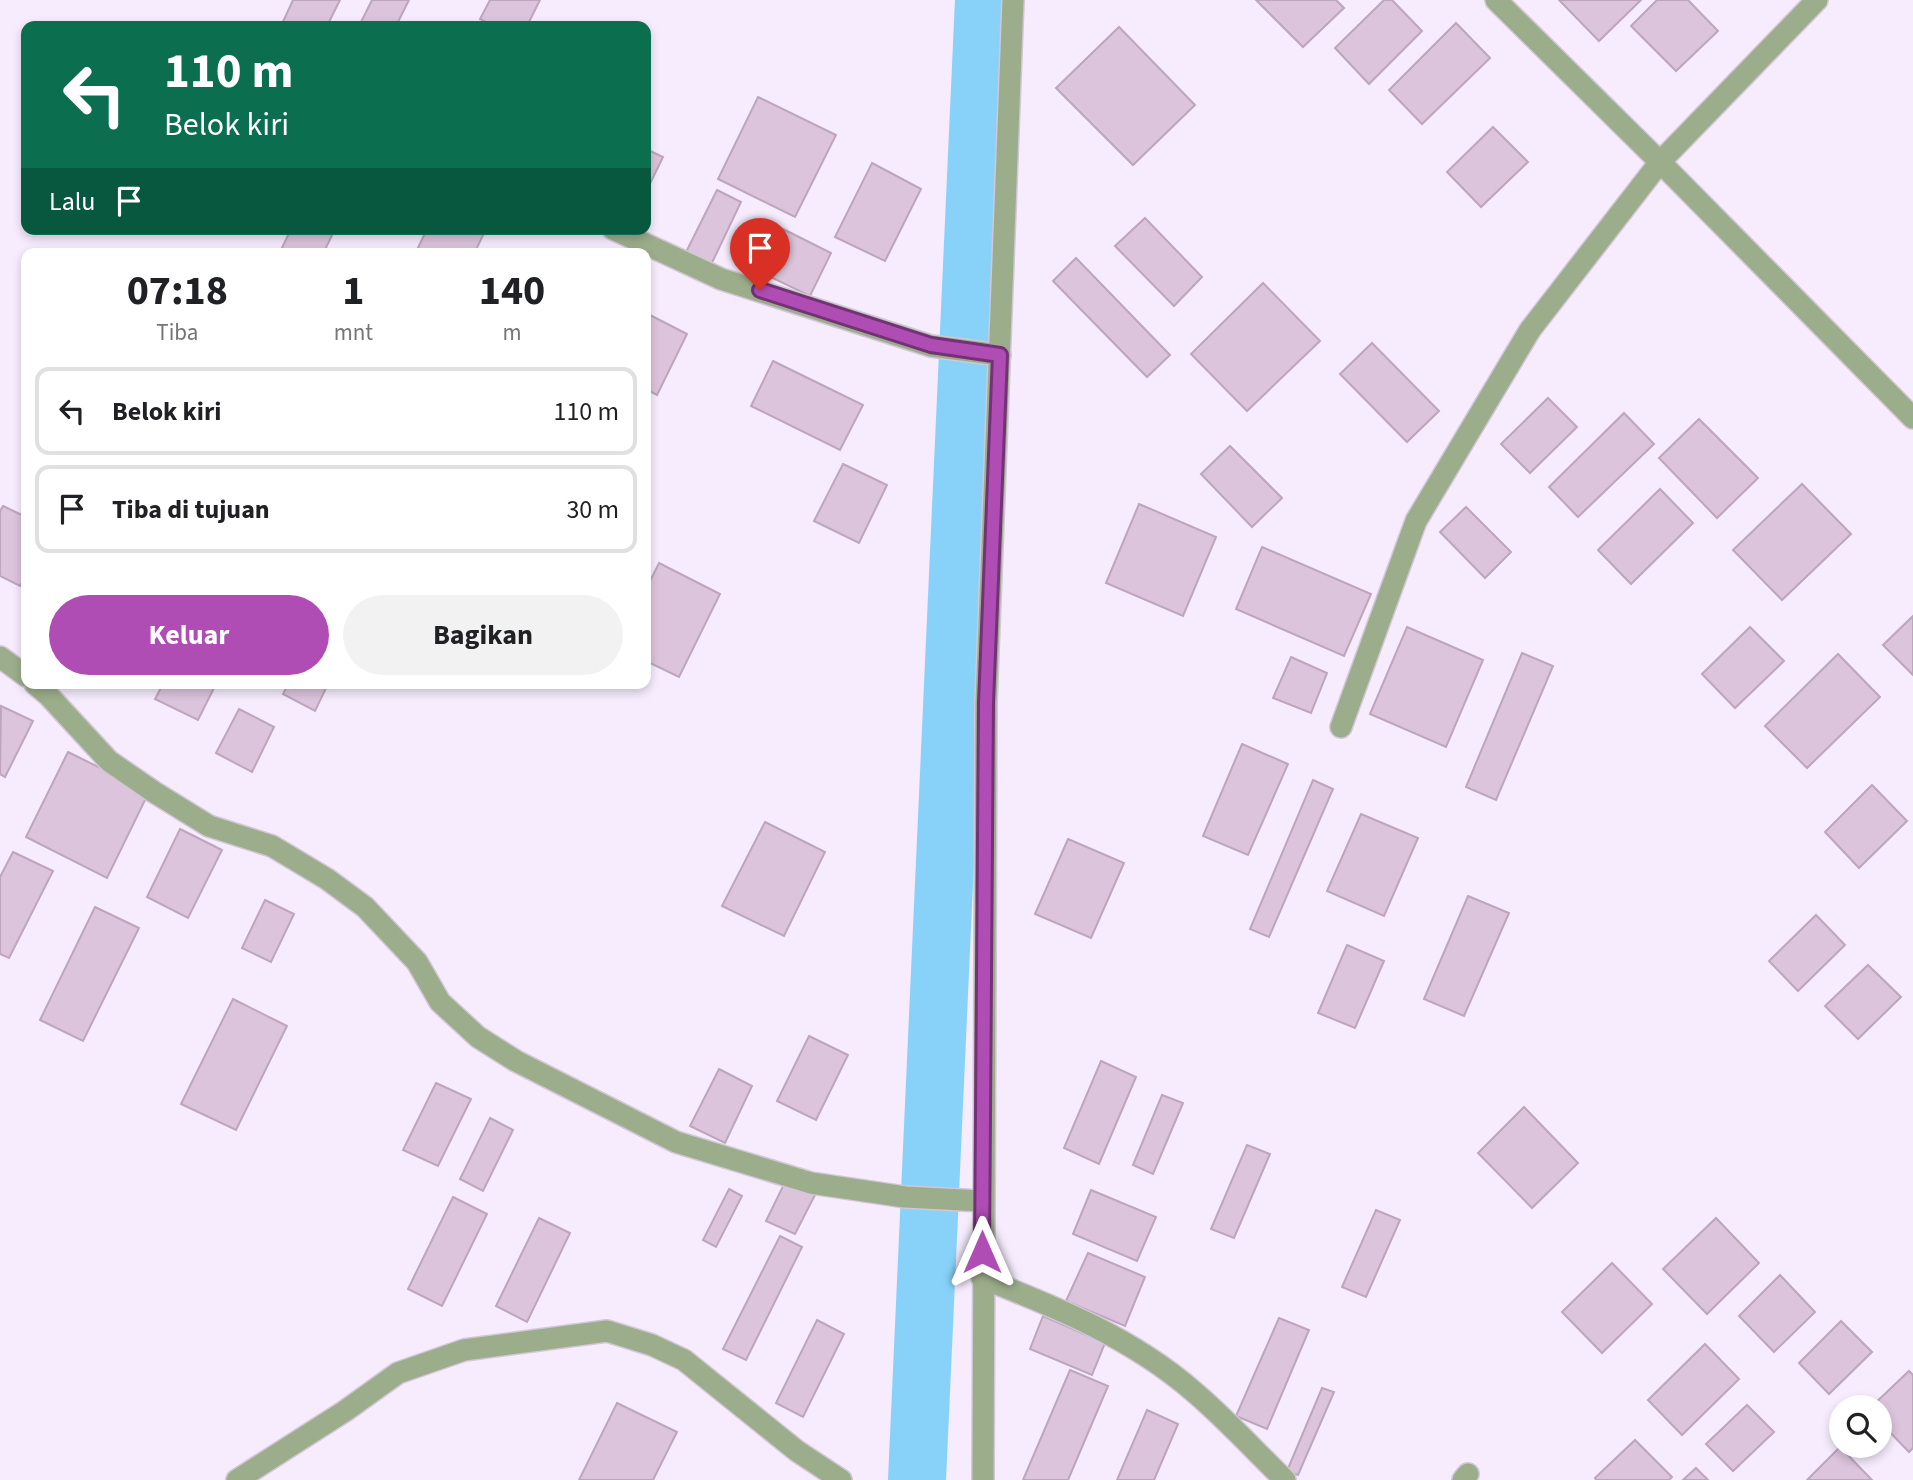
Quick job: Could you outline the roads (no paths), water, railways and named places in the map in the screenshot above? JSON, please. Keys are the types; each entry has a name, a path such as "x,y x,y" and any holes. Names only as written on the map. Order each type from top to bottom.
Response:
{"street":[{"path":"983,1480 982,1278 973,1200 994,355 1013,0"},
{"path":"1496,0 1913,418"},
{"path":"1341,727 1416,521 1530,330 1660,162 1817,0"},
{"path":"626,235 721,279 931,345 994,355"},
{"path":"0,657 21,672"},
{"path":"40,689 108,761 154,792 209,826 272,846 327,878 365,907 417,962 440,1002 478,1037 516,1062 676,1142 811,1183 905,1198 973,1200"},
{"path":"982,1278 1055,1307 1129,1345 1192,1390 1285,1480"},
{"path":"237,1480 345,1411 398,1373 464,1350 607,1331 652,1345 684,1360 797,1451 841,1480"}],"waterway":[{"path":"917,1480 984,0"}]}
